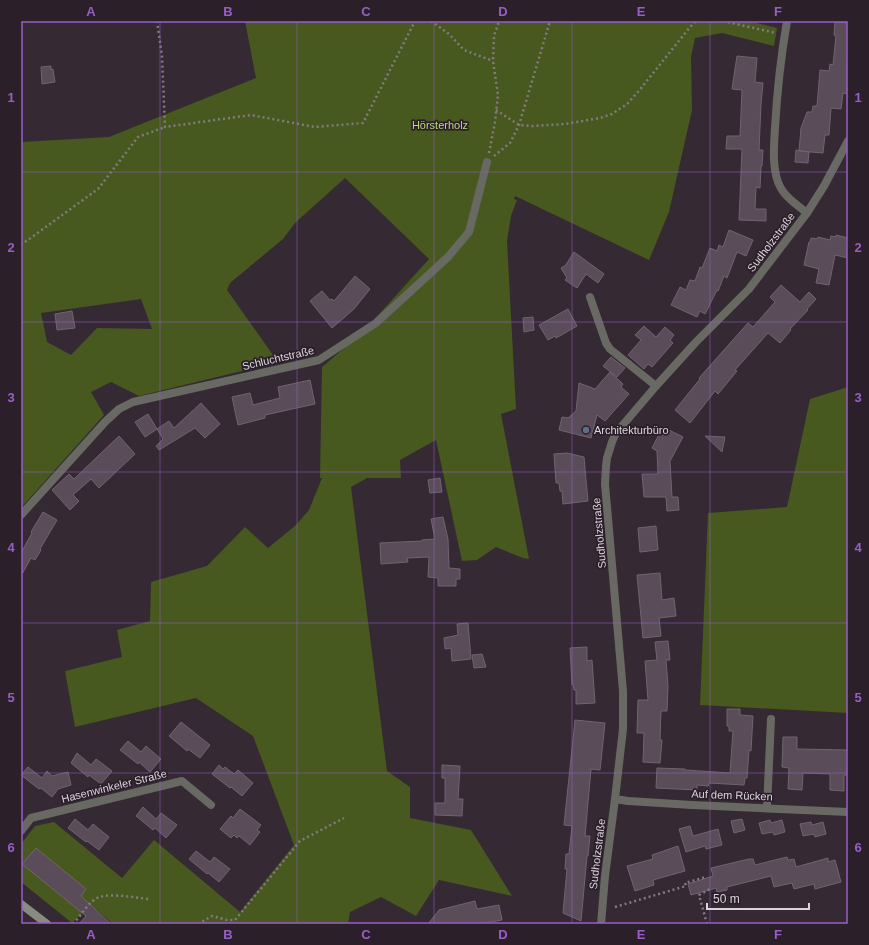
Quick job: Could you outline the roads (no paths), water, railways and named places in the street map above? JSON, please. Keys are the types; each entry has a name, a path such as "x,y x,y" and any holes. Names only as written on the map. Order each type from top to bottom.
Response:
{"street":[{"name":"Sudholzstraße","path":"787,21 776,114 774,166 778,183 784,194 807,213"},
{"name":"Sudholzstraße","path":"602,924 605,876 623,729 623,691 605,484 609,450 615,435 656,386 696,342 749,289 807,213 824,186 848,141"},
{"name":"Schluchtstraße","path":"21,515 105,422 119,409 133,402 319,360 376,323 448,257 469,232 487,162"},
{"path":"590,297 606,343 610,349 656,386"},
{"path":"767,808 771,719"},
{"name":"Hasenwinkeler Straße","path":"21,831 31,818 182,781 211,805"},
{"name":"Auf dem Rücken","path":"615,799 692,805 848,812"},
{"path":"21,904 47,924"}],"place":[{"name":"Architekturbüro","path":"586,430"}],"park label":[{"name":"Hörsterholz","path":"440,125"}]}
